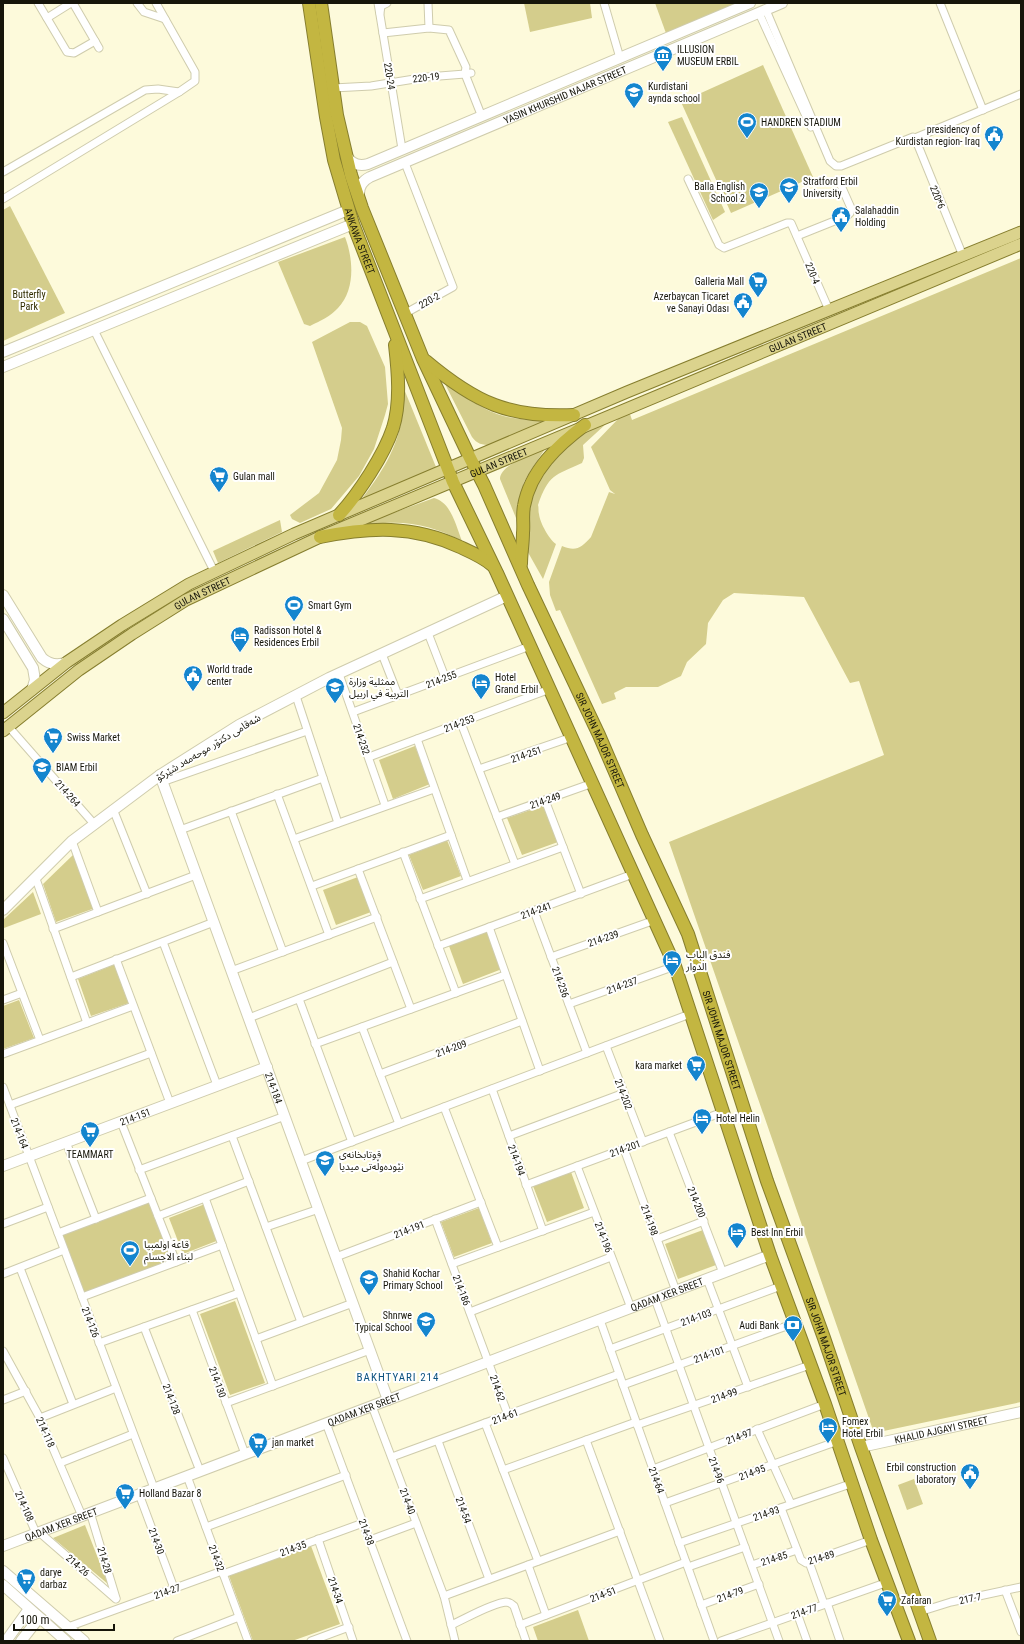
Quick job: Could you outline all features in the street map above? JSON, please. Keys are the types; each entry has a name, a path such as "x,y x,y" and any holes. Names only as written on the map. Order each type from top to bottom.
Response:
{"highway":[{"name":"ANKAWA STREET","path":"309,3 328,131 334,160 348,210 392,328 448,468"},
{"name":"ANKAWA STREET","path":"321,3 337,115 346,154 359,197 423,359 470,458"},
{"path":"339,515 375,464 393,428 397,386 396,360 392,328"},
{"path":"423,359 448,380 496,406 508,410 549,416 574,415"},
{"path":"520,567 523,534 522,519 530,484 536,474 560,446 585,425"},
{"name":"SIR JOHN MAJOR STREET","path":"470,458 484,485 520,567 596,728 642,835 688,934 767,1181 838,1375 861,1447 930,1641"},
{"path":"448,468 453,482 497,573 593,783 675,966 770,1255 825,1404 909,1641"},
{"path":"320,537 371,529 395,529 420,533 449,541 479,556 492,566 497,573"},
{"path":"738,1157 742,1162 751,1164 759,1155"},
{"path":"748,1188 748,1182 755,1176 761,1176 767,1181"}],"main road":[{"name":"GULAN STREET","path":"3,713 67,662 162,600 189,584 215,573 294,534 470,458 1021,232"},
{"name":"GULAN STREET","path":"6,728 79,670 186,600 320,537 1021,244"},
{"path":"810,318 807,321 806,326 809,329 816,330"}],"street":[{"path":"38,3 67,52 70,54 95,41"},
{"path":"47,18 72,3 99,48"},
{"path":"137,3 144,12 165,18"},
{"path":"3,198 195,81 195,72 156,3"},
{"name":"220-24","path":"378,3 402,150"},
{"path":"380,13 381,6 388,3"},
{"path":"428,3 429,28"},
{"path":"604,3 620,58"},
{"name":"YASIN KHURSHID NAJAR STREET","path":"346,154 349,160 358,165 372,163 750,3"},
{"name":"YASIN KHURSHID NAJAR STREET","path":"359,197 359,190 366,179 782,3"},
{"path":"940,3 983,110"},
{"path":"763,11 830,168 835,170 843,170 914,138 1021,94"},
{"path":"384,33 429,28 449,30 466,67 480,112"},
{"name":"220-19","path":"333,88 392,83 427,77 468,74"},
{"path":"3,172 145,90 158,89 179,92"},
{"name":"220*6","path":"914,138 963,256"},
{"name":"220-2","path":"404,314 453,286 406,162"},
{"path":"372,163 370,170 372,173 377,174"},
{"name":"220-4","path":"688,179 721,248 788,222 792,224 829,310"},
{"path":"797,236 847,216 850,213 851,208 839,181"},
{"path":"3,352 348,210"},
{"path":"330,217 337,222 338,227 335,231"},
{"path":"3,367 353,224"},
{"path":"94,330 215,573"},
{"path":"3,595 41,657 45,661 52,664 62,664 67,662"},
{"name":"شەقامی دکتۆر موحەمەد شێرکۆ","path":"3,910 36,879 72,841 113,810 239,725 339,674 507,596"},
{"path":"3,618 30,662 35,676 32,690"},
{"path":"428,633 445,677"},
{"name":"214-255","path":"353,712 530,646"},
{"path":"382,654 398,695"},
{"path":"30,662 34,664 38,663 41,657"},
{"name":"214-232","path":"339,674 385,805"},
{"name":"214-253","path":"369,758 550,689"},
{"path":"296,696 338,823"},
{"path":"461,723 515,864"},
{"name":"214-264","path":"6,728 95,825"},
{"path":"161,779 307,731"},
{"name":"214-251","path":"479,769 572,737"},
{"path":"417,739 467,880"},
{"path":"180,830 323,778"},
{"name":"214-184","path":"161,779 388,1400"},
{"name":"214-249","path":"497,817 593,783"},
{"path":"294,839 385,805 434,789"},
{"path":"277,794 329,935"},
{"path":"545,800 581,894"},
{"path":"113,810 147,894"},
{"path":"231,811 283,952"},
{"path":"312,886 451,835"},
{"path":"72,841 98,912"},
{"path":"420,898 563,847"},
{"path":"403,852 456,993"},
{"path":"358,869 411,1009"},
{"name":"214-241","path":"438,946 633,874"},
{"path":"53,929 196,875"},
{"path":"36,879 87,1023"},
{"name":"214-236","path":"534,911 587,1053"},
{"path":"232,971 377,917"},
{"name":"214-239","path":"551,957 655,920"},
{"path":"71,977 214,922"},
{"path":"489,927 540,1071"},
{"path":"163,942 217,1085"},
{"path":"3,943 40,1040"},
{"path":"116,959 170,1103"},
{"path":"249,1018 393,962"},
{"name":"214-237","path":"569,1004 675,966"},
{"path":"315,1044 506,975"},
{"path":"3,1000 22,993"},
{"path":"299,999 352,1142"},
{"path":"3,1054 133,1006"},
{"path":"301,1161 690,1014"},
{"name":"214-209","path":"380,1074 522,1021"},
{"path":"362,1027 399,1124"},
{"name":"214-202","path":"606,1046 643,1142"},
{"path":"10,1105 151,1053"},
{"name":"214-151","path":"3,1166 266,1067"},
{"name":"214-164","path":"3,1087 29,1156"},
{"name":"214-194","path":"492,1089 543,1231"},
{"path":"509,1136 624,1093"},
{"path":"444,1107 498,1247"},
{"name":"214-201","path":"526,1185 723,1112"},
{"path":"140,1170 284,1116"},
{"path":"121,1122 176,1262"},
{"name":"214-200","path":"669,1132 724,1273"},
{"path":"232,1136 302,1322"},
{"path":"66,1142 96,1218"},
{"name":"214-198","path":"624,1149 676,1291"},
{"name":"214-126","path":"29,1156 154,1488"},
{"name":"214-196","path":"577,1166 631,1308"},
{"path":"158,1216 249,1181"},
{"path":"58,1233 151,1198"},
{"path":"205,1198 272,1386"},
{"name":"214-191","path":"336,1257 481,1202"},
{"path":"3,1224 48,1207"},
{"path":"266,1227 319,1209"},
{"path":"452,1264 594,1212"},
{"name":"214-186","path":"435,1219 489,1362"},
{"path":"657,1238 704,1221"},
{"path":"82,1297 222,1245"},
{"path":"3,1274 64,1250"},
{"name":"QADAM XER SREET","path":"3,1546 770,1255"},
{"path":"470,1312 611,1257"},
{"path":"20,1268 73,1404"},
{"path":"707,1279 748,1387"},
{"name":"214-103","path":"610,1349 781,1286"},
{"path":"99,1343 239,1293"},
{"name":"214-96","path":"655,1299 779,1641"},
{"path":"256,1339 353,1303"},
{"name":"214-130","path":"192,1310 245,1454"},
{"name":"214-64","path":"600,1320 714,1641"},
{"name":"214-101","path":"623,1385 795,1323"},
{"name":"214-128","path":"144,1327 200,1471"},
{"path":"226,1403 370,1350"},
{"name":"214-118","path":"3,1351 40,1418 60,1463 86,1514"},
{"name":"214-62","path":"489,1362 508,1415"},
{"name":"214-99","path":"503,1470 586,1440 694,1406 810,1365"},
{"name":"214-61","path":"392,1457 619,1374"},
{"path":"40,1418 116,1388"},
{"path":"3,1400 26,1391"},
{"name":"214-97","path":"653,1468 825,1404"},
{"name":"214-40","path":"372,1406 444,1596 455,1641"},
{"name":"KHALID AJGAYI STREET","path":"861,1447 1021,1412"},
{"name":"214-38","path":"326,1423 407,1641"},
{"path":"486,1423 538,1561"},
{"path":"757,1429 791,1504"},
{"path":"60,1463 133,1434"},
{"name":"214-54","path":"438,1440 489,1579"},
{"path":"586,1440 660,1641"},
{"name":"214-95","path":"665,1503 838,1441"},
{"name":"214-108","path":"3,1458 38,1532"},
{"path":"206,1527 346,1475"},
{"name":"214-32","path":"187,1476 248,1641"},
{"name":"214-93","path":"679,1543 853,1483"},
{"name":"214-30","path":"139,1494 174,1588"},
{"name":"214-89","path":"781,1508 803,1562 809,1562 872,1540"},
{"name":"214-28","path":"86,1514 119,1607"},
{"name":"214-35","path":"222,1572 363,1523"},
{"path":"370,1540 416,1523"},
{"path":"444,1596 620,1531"},
{"name":"214-26","path":"38,1532 116,1599"},
{"name":"214-34","path":"318,1539 354,1641"},
{"name":"214-51","path":"520,1626 638,1580 745,1547"},
{"name":"214-85","path":"752,1565 797,1550"},
{"path":"809,1562 840,1641"},
{"path":"528,1565 546,1615"},
{"path":"3,1571 84,1641"},
{"name":"214-27","path":"68,1627 119,1607 222,1572"},
{"name":"214-77","path":"721,1641 888,1582"},
{"name":"214-79","path":"701,1605 758,1584"},
{"path":"3,1585 66,1641"},
{"name":"217-7","path":"919,1612 951,1602 1021,1587"},
{"path":"1005,1590 1021,1632"},
{"path":"451,1625 497,1605 508,1602 514,1606 526,1641"},
{"path":"6,1641 29,1609"},
{"path":"797,1613 807,1641"},
{"path":"177,1641 197,1637 239,1617"},
{"path":"22,1641 39,1618"},
{"path":"311,1641 349,1627"}],"green space":[{"path":"524,3 590,3 592,18 530,32"},
{"path":"655,3 743,3 667,36"},
{"name":"HANDREN STADIUM","path":"763,65 813,177 731,213 681,102"},
{"path":"682,117 725,212 713,220 668,122"},
{"name":"Butterfly Park","path":"10,206 65,313 3,341 3,210"},
{"path":"345,237 351,264 348,292 338,308 332,313 310,326 304,324 278,262"},
{"path":"1021,258 1021,1402 874,1433 669,842 884,755 859,681 850,683 804,597 734,593 723,600 708,623 706,644 687,662 681,676 658,687 626,687 614,693 616,699 602,704 560,610 556,611 550,595 549,582 562,546 575,549 587,541 591,537 609,492 615,494 610,490 591,447 620,417 630,414 632,420"},
{"path":"350,322 360,322 367,326 385,367 388,404 374,449 359,476 331,509 300,523 292,519 290,515 319,493 337,460 342,428 312,342"},
{"path":"402,384 436,467 361,500 382,471 397,438 402,415"},
{"path":"445,384 477,404 497,414 517,419 550,421 491,445 480,444 472,437"},
{"path":"607,423 583,445 584,458 582,463 554,477 549,482 542,495 538,505 540,518 548,535 556,544 543,579 525,547 528,507 537,480 579,432"},
{"path":"545,449 524,482 516,518 500,479 501,474 511,464"},
{"path":"434,498 440,500 449,509 462,541 444,532 415,524 382,523 360,525"},
{"path":"280,520 282,532 218,563 213,551"},
{"path":"415,746 430,784 393,799 379,760"},
{"path":"545,805 558,842 522,855 507,818"},
{"path":"447,840 461,876 423,890 409,855"},
{"path":"74,854 95,908 56,922 43,884"},
{"path":"358,877 371,912 336,925 323,890"},
{"path":"33,892 41,914 4,928 3,920"},
{"path":"487,932 502,969 463,984 449,946"},
{"path":"116,964 129,1003 91,1016 78,979"},
{"path":"19,1000 34,1038 3,1049 3,1006"},
{"path":"571,1172 584,1208 547,1222 533,1186"},
{"path":"151,1198 176,1262 82,1297 58,1233"},
{"path":"205,1204 219,1240 183,1254 169,1218"},
{"path":"479,1208 492,1243 454,1257 441,1222"},
{"path":"703,1230 716,1265 678,1279 665,1244"},
{"path":"235,1301 265,1383 230,1395 200,1314"},
{"path":"914,1479 923,1504 907,1510 898,1485"},
{"path":"85,1525 108,1584 53,1538"},
{"path":"311,1546 340,1624 292,1641 253,1641 229,1576"},
{"path":"578,1610 589,1641 538,1641 533,1627"}],"place":[{"name":"ILLUSION MUSEUM ERBIL","path":"663,72"},
{"name":"Kurdistani aynda school","path":"634,109"},
{"name":"HANDREN STADIUM","path":"747,139"},
{"name":"presidency of Kurdistan region- Iraq","path":"994,152"},
{"name":"Stratford Erbil University","path":"789,204"},
{"name":"Balla English School 2","path":"759,209"},
{"name":"Salahaddin Holding","path":"841,233"},
{"name":"Galleria Mall","path":"758,298"},
{"name":"Azerbaycan Ticaret ve Sanayi Odası","path":"743,319"},
{"name":"Gulan mall","path":"219,493"},
{"name":"Smart Gym","path":"294,622"},
{"name":"Radisson Hotel & Residences Erbil","path":"240,653"},
{"name":"World trade center","path":"193,692"},
{"name":"Hotel Grand Erbil","path":"481,700"},
{"name":"ممثلية وزارة التربية في اربيل","path":"335,704"},
{"name":"Swiss Market","path":"53,754"},
{"name":"BIAM Erbil","path":"42,784"},
{"name":"فندق الباب الدوار","path":"672,977"},
{"name":"kara market","path":"696,1082"},
{"name":"Hotel Helin","path":"702,1135"},
{"name":"TEAMMART","path":"90,1148"},
{"name":"قوتابخانەی نێودەوڵەتی میدیا","path":"325,1177"},
{"name":"Best Inn Erbil","path":"737,1249"},
{"name":"قاعة اولمبيا لبناء الاجسام","path":"130,1267"},
{"name":"Shahid Kochar Primary School","path":"369,1296"},
{"name":"Shnrwe Typical School","path":"426,1338"},
{"name":"Audi Bank","path":"793,1342"},
{"name":"Fomex Hotel Erbil","path":"828,1444"},
{"name":"jan market","path":"258,1459"},
{"name":"Erbil construction laboratory","path":"970,1490"},
{"name":"Holland Bazar 8","path":"125,1510"},
{"name":"darye darbaz","path":"26,1595"},
{"name":"Zafaran","path":"887,1617"}],"district":[{"name":"BAKHTYARI 214","path":"398,1377"}]}
